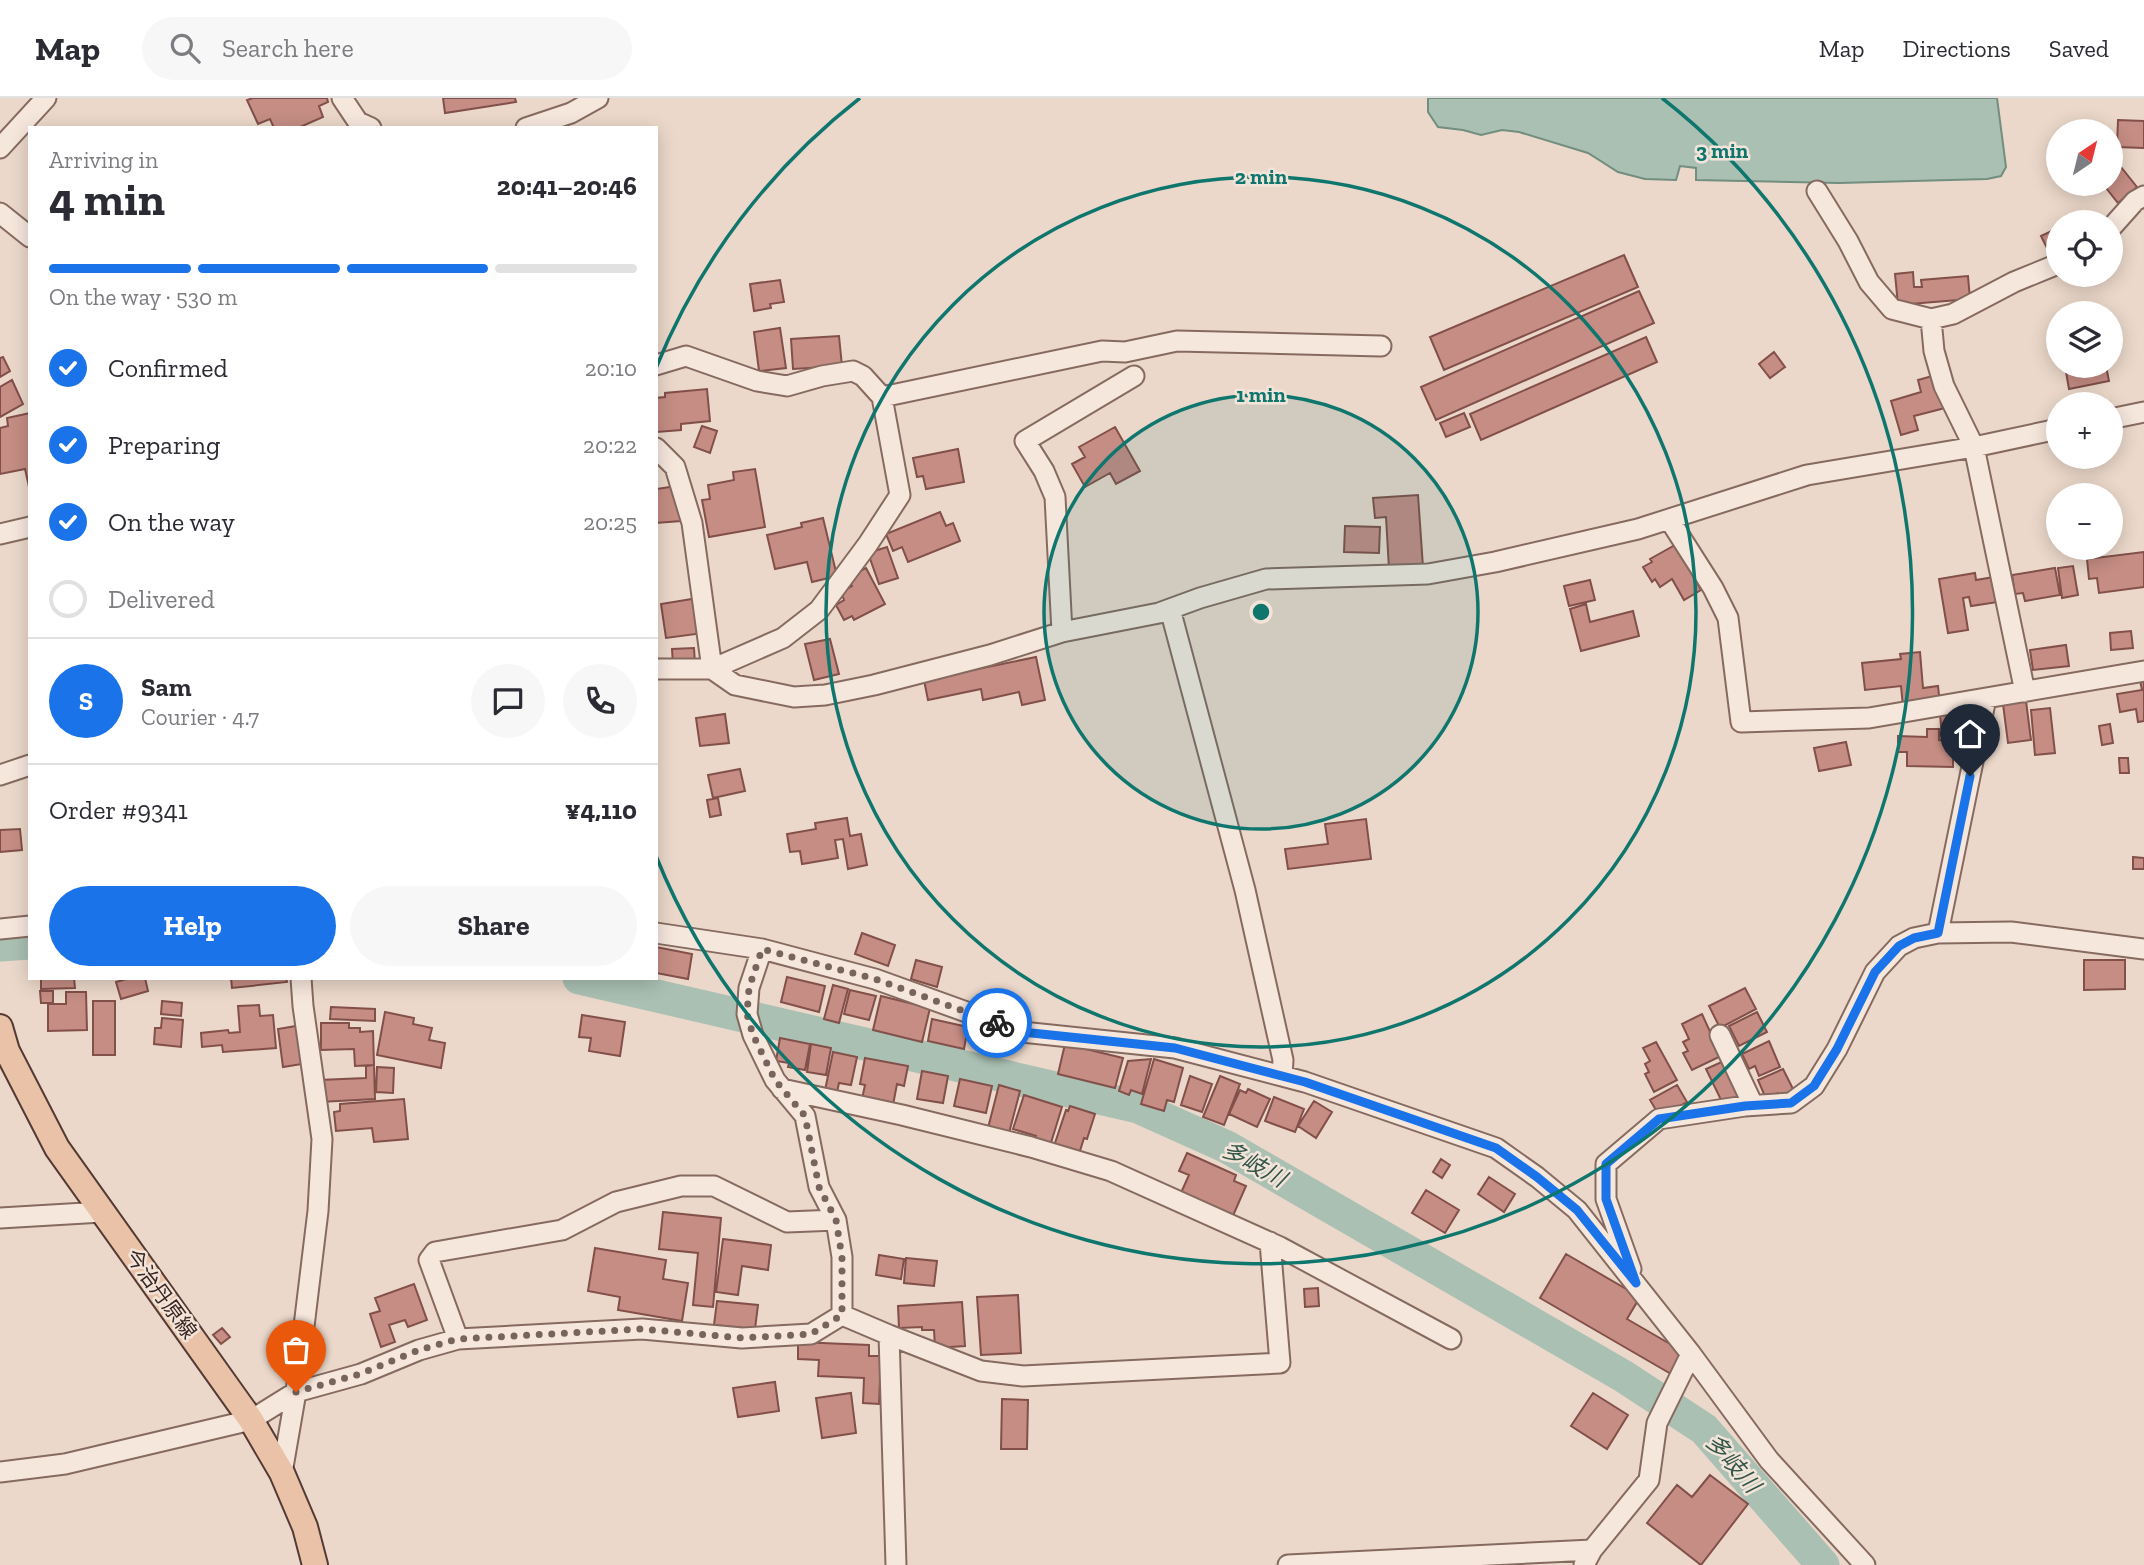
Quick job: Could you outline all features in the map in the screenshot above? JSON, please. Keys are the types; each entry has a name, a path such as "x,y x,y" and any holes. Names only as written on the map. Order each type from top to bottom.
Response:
{"main road":[{"name":"今治丹原線","path":"0,1027 7,1051 57,1148 251,1420 282,1473 305,1527 315,1565"}],"street":[{"path":"0,148 46,98"},
{"path":"342,98 358,122 366,126"},
{"path":"532,126 570,113 598,98"},
{"path":"1817,191 1848,241 1869,282 1892,309 1931,319 1953,314 2014,282 2046,269"},
{"path":"2123,214 2135,201 2144,196"},
{"path":"0,213 28,235"},
{"path":"1931,319 1934,351 1944,386 1974,447 2025,692"},
{"path":"882,397 1102,351 1125,352 1177,341 1381,346"},
{"path":"658,364 686,356 757,382 787,386 853,371 863,376 882,397 900,495 819,610 783,638 712,669 658,669"},
{"path":"1062,632 1055,497 1044,471 1025,441 1134,376"},
{"path":"2123,416 2144,412"},
{"path":"658,450 675,467 692,523 712,669 735,685 794,697 825,695 874,685 990,655 1062,632 1159,613 1266,579 1429,574 1495,562 1638,529 1807,475 1974,447 2046,432"},
{"path":"1669,519 1713,588 1728,618 1741,722 1869,718 2144,671"},
{"path":"0,534 28,527"},
{"path":"1170,609 1248,902 1283,1060 1282,1076"},
{"path":"1938,933 1986,698"},
{"path":"0,775 28,766"},
{"path":"0,929 28,926"},
{"path":"1636,1283 1606,1199 1606,1164 1659,1119 1754,1105 1791,1103 1814,1086 1837,1049 1875,972 1899,946 1914,938 1938,933 2011,932 2144,949"},
{"path":"658,933 762,949 875,979 1022,1032 1175,1048 1305,1082 1496,1148 1577,1210 1691,1354 1769,1460 1865,1565"},
{"path":"762,949 749,988 747,1014 753,1035 775,1080 805,1116 819,1187 836,1220 842,1257 842,1315"},
{"path":"282,1473 296,1392 317,1211 322,1139 301,980"},
{"path":"1720,1035 1754,1105"},
{"path":"782,1089 1005,1140 1111,1171 1270,1242 1451,1339"},
{"path":"458,1339 429,1261 435,1252 562,1230 617,1202 681,1186 714,1186 787,1222 836,1220"},
{"path":"0,1219 102,1212"},
{"path":"842,1315 981,1371 1023,1376 1280,1363 1270,1242"},
{"path":"0,1472 65,1464 251,1420 296,1392 360,1374 419,1350 458,1339 642,1329 742,1338 797,1335 811,1334 842,1315"},
{"path":"889,1335 896,1565"},
{"path":"1288,1565 1588,1558 1649,1480 1657,1423 1691,1354"}],"shaded area":[{"path":"1428,98 1997,98 2006,167 2001,176 1987,179 1839,183 1696,180 1696,168 1680,166 1676,180 1645,179 1618,172 1588,153 1519,132 1502,130 1481,135 1438,127 1428,112"}],"building":[{"path":"327,98 328,102 319,106 323,117 303,126 273,126 270,119 258,124 247,100"},
{"path":"443,98 515,98 516,102 445,113"},
{"path":"2123,120 2144,121 2144,148 2123,147"},
{"path":"2123,170 2137,187 2118,203 2112,196 2123,196"},
{"path":"2046,234 2046,246 2041,236"},
{"path":"1624,255 1638,287 1444,370 1430,337"},
{"path":"1913,272 1914,287 1922,287 1921,280 1968,276 1970,299 1898,305 1895,274"},
{"path":"780,280 784,302 770,304 771,308 754,311 750,284"},
{"path":"1639,291 1654,323 1436,420 1421,387"},
{"path":"780,328 786,368 759,371 754,332"},
{"path":"839,336 842,366 793,369 791,339"},
{"path":"1646,337 1657,362 1481,440 1470,414"},
{"path":"1774,352 1785,367 1770,378 1759,364"},
{"path":"3,357 10,371 0,377 0,358"},
{"path":"1936,375 1945,408 1914,416 1918,430 1901,435 1891,401 1921,392 1918,380"},
{"path":"2067,378 2108,378 2109,381 2069,389"},
{"path":"12,380 23,404 0,417 0,387"},
{"path":"707,389 710,421 681,424 681,430 658,432 658,398 665,397 665,393"},
{"path":"28,413 28,482 25,469 0,474 0,428 8,426 7,418"},
{"path":"1464,413 1470,427 1446,437 1440,423"},
{"path":"702,426 717,431 710,453 694,447"},
{"path":"1115,427 1140,471 1116,484 1110,473 1085,487 1072,464 1085,457 1079,447"},
{"path":"958,449 964,482 926,489 923,476 917,477 913,458"},
{"path":"755,469 765,527 709,537 702,500 710,499 708,485 734,480 733,472"},
{"path":"677,486 681,521 658,523 658,489"},
{"path":"1418,495 1423,567 1389,569 1386,517 1375,518 1373,498"},
{"path":"940,512 946,526 953,523 960,541 908,562 902,547 893,551 886,534"},
{"path":"823,518 837,576 812,582 807,562 775,569 767,535 802,527 801,523"},
{"path":"1345,526 1380,527 1379,553 1344,552"},
{"path":"1675,545 1701,590 1684,600 1672,579 1660,587 1655,579 1652,582 1643,567 1652,562 1650,559"},
{"path":"887,547 898,578 879,584 868,553"},
{"path":"2144,552 2144,587 2099,593 2097,578 2089,579 2087,560 2123,560 2123,555"},
{"path":"2073,566 2078,595 2062,598 2058,568"},
{"path":"866,568 885,604 854,620 852,616 844,620 836,605 844,600 841,592 852,586 848,577"},
{"path":"2055,568 2060,595 2025,601 2023,593 2015,594 2012,575"},
{"path":"1975,573 1976,580 1994,577 1998,602 1971,606 1969,597 1963,598 1968,630 1948,633 1939,579"},
{"path":"1590,580 1595,600 1569,606 1564,586"},
{"path":"698,598 704,633 666,638 661,604"},
{"path":"1586,604 1590,622 1633,611 1639,636 1581,651 1570,609"},
{"path":"2131,631 2133,648 2111,650 2110,633"},
{"path":"830,639 839,674 814,680 805,644"},
{"path":"2066,645 2069,666 2033,670 2030,650"},
{"path":"694,648 695,664 673,665 672,649"},
{"path":"1920,652 1923,688 1938,686 1940,704 1903,707 1901,686 1865,690 1862,663 1901,659 1900,654"},
{"path":"1036,657 1045,700 1022,705 1019,692 983,700 981,689 928,700 924,680"},
{"path":"2144,679 2144,721 2138,722 2136,709 2120,712 2117,694 2142,690 2140,680"},
{"path":"2026,701 2031,740 2008,743 2003,704"},
{"path":"2050,708 2055,753 2035,755 2031,710"},
{"path":"1969,711 1971,734 1942,737 1940,714"},
{"path":"725,714 729,743 700,746 696,718"},
{"path":"2110,724 2113,743 2102,745 2099,726"},
{"path":"1927,729 1939,729 1939,740 1953,741 1953,767 1907,766 1907,752 1898,752 1898,736 1927,737"},
{"path":"1846,742 1851,765 1819,771 1814,748"},
{"path":"2119,758 2128,758 2129,773 2120,773"},
{"path":"740,769 745,791 713,798 708,775"},
{"path":"718,798 721,815 710,817 707,800"},
{"path":"847,818 850,836 861,834 867,865 848,869 843,839 835,840 838,858 802,864 800,851 790,852 787,834 816,829 815,823"},
{"path":"1366,819 1371,859 1288,869 1285,849 1328,844 1325,824"},
{"path":"20,829 22,850 0,852 0,830"},
{"path":"2133,857 2144,858 2144,869 2133,869"},
{"path":"862,933 895,945 888,966 855,954"},
{"path":"658,947 692,954 688,979 658,973"},
{"path":"916,960 942,967 937,987 911,979"},
{"path":"2084,960 2125,960 2125,989 2084,990"},
{"path":"787,977 825,986 819,1012 781,1002"},
{"path":"41,980 74,980 75,988 41,989"},
{"path":"145,980 148,991 121,999 116,982"},
{"path":"231,980 287,982 232,988"},
{"path":"833,985 848,989 839,1023 824,1019"},
{"path":"1745,988 1756,1009 1720,1028 1709,1006"},
{"path":"850,990 876,996 869,1020 844,1014"},
{"path":"40,991 53,991 53,1003 41,1003"},
{"path":"66,992 86,992 87,1030 48,1031 48,1004 66,1004"},
{"path":"881,996 930,1008 922,1042 873,1030"},
{"path":"93,1001 115,1001 115,1055 93,1055"},
{"path":"162,1001 182,1003 181,1016 161,1014"},
{"path":"259,1005 260,1016 273,1015 276,1048 223,1052 222,1045 202,1047 201,1033 228,1030 229,1033 240,1032 238,1006"},
{"path":"331,1007 375,1009 375,1021 330,1019"},
{"path":"385,1012 414,1018 413,1024 432,1028 429,1040 445,1043 441,1068 377,1055"},
{"path":"1757,1012 1767,1032 1739,1046 1729,1026"},
{"path":"1702,1014 1721,1056 1692,1070 1683,1053 1688,1051 1683,1042 1689,1039 1682,1024"},
{"path":"582,1015 625,1022 620,1056 589,1051 591,1038 579,1037"},
{"path":"162,1018 183,1020 181,1047 154,1044 155,1028 161,1028"},
{"path":"932,1019 968,1027 964,1049 928,1041"},
{"path":"321,1023 349,1023 349,1028 360,1028 360,1032 373,1031 374,1065 355,1066 354,1049 321,1050"},
{"path":"296,1026 302,1064 283,1067 278,1029"},
{"path":"780,1038 810,1044 805,1070 788,1067 789,1063 776,1061"},
{"path":"1769,1041 1780,1067 1759,1076 1755,1066 1749,1069 1742,1054"},
{"path":"1656,1042 1677,1080 1654,1092 1645,1074 1649,1072 1645,1064 1650,1061 1643,1048"},
{"path":"811,1044 831,1048 826,1075 807,1072"},
{"path":"1065,1044 1123,1058 1115,1088 1058,1074"},
{"path":"833,1052 857,1057 851,1085 839,1083 836,1097 824,1095"},
{"path":"865,1058 908,1066 904,1086 897,1084 893,1105 862,1099 865,1085 860,1084"},
{"path":"1151,1059 1142,1094 1131,1090 1129,1095 1119,1091 1128,1061"},
{"path":"1154,1059 1183,1068 1174,1102 1167,1100 1164,1111 1141,1104"},
{"path":"1726,1060 1743,1095 1723,1104 1706,1069"},
{"path":"374,1065 375,1099 320,1102 319,1080 366,1078 366,1066"},
{"path":"377,1067 394,1068 393,1093 376,1092"},
{"path":"1783,1069 1795,1093 1781,1099 1778,1093 1766,1099 1758,1080"},
{"path":"922,1071 948,1076 943,1103 917,1099"},
{"path":"1190,1076 1212,1084 1202,1112 1181,1105"},
{"path":"1220,1076 1240,1084 1224,1125 1203,1117"},
{"path":"960,1079 992,1086 986,1113 954,1106"},
{"path":"999,1085 1020,1091 1009,1133 988,1128"},
{"path":"1677,1085 1687,1102 1660,1117 1650,1100"},
{"path":"1248,1089 1270,1099 1257,1127 1229,1114 1240,1090 1246,1093"},
{"path":"1024,1095 1062,1107 1050,1146 1034,1142 1036,1136 1013,1129"},
{"path":"1274,1097 1304,1109 1295,1132 1265,1121"},
{"path":"404,1099 408,1139 374,1142 372,1128 336,1131 334,1112 340,1111 340,1104"},
{"path":"1314,1101 1332,1112 1316,1138 1298,1126"},
{"path":"1070,1106 1095,1114 1079,1154 1054,1146 1066,1110 1068,1111"},
{"path":"1187,1153 1236,1175 1234,1181 1246,1186 1232,1218 1180,1195 1189,1175 1179,1171"},
{"path":"1441,1159 1450,1165 1442,1178 1433,1172"},
{"path":"1489,1177 1515,1194 1504,1212 1478,1194"},
{"path":"1426,1190 1459,1210 1445,1233 1412,1213"},
{"path":"663,1212 721,1218 713,1307 693,1305 698,1253 659,1249"},
{"path":"723,1239 771,1245 768,1270 742,1266 738,1295 716,1292"},
{"path":"595,1248 666,1260 663,1279 688,1283 682,1321 618,1310 620,1297 588,1291"},
{"path":"1566,1254 1640,1297 1627,1319 1684,1352 1671,1374 1540,1298"},
{"path":"879,1255 904,1259 901,1279 876,1275"},
{"path":"906,1258 937,1261 934,1286 904,1283"},
{"path":"414,1284 427,1320 408,1327 405,1320 389,1325 395,1342 381,1347 370,1314 380,1311 375,1298"},
{"path":"1318,1288 1319,1306 1305,1307 1304,1289"},
{"path":"1018,1295 1021,1353 981,1355 977,1297"},
{"path":"717,1301 758,1305 755,1329 714,1325"},
{"path":"962,1302 965,1346 935,1348 934,1330 922,1330 922,1327 899,1328 898,1306"},
{"path":"222,1328 230,1337 221,1344 213,1335"},
{"path":"798,1342 869,1345 869,1356 881,1356 879,1404 863,1403 864,1378 818,1376 819,1360 798,1359"},
{"path":"775,1382 779,1411 738,1417 733,1388"},
{"path":"851,1393 856,1433 822,1438 816,1398"},
{"path":"1593,1393 1628,1415 1607,1449 1571,1426"},
{"path":"1002,1399 1028,1400 1027,1449 1001,1449"},
{"path":"1710,1475 1748,1504 1701,1565 1647,1523 1677,1485 1692,1497"}],"waterway":[{"name":"多岐川","path":"0,945 28,943"},
{"name":"多岐川","path":"588,980 1138,1107 1227,1147 1623,1376 1704,1429 1823,1565"}],"way so far":[{"path":"296,1392 360,1374 419,1350 458,1339 642,1329 742,1338 811,1334 842,1315 842,1257 836,1220 819,1187 805,1116 775,1080 753,1035 747,1014 749,988 762,949 875,979 997,1023"}],"route":[{"path":"997,1023 1022,1032 1175,1048 1305,1082 1496,1148 1577,1210 1636,1283 1606,1199 1606,1164 1659,1119 1745,1106 1791,1103 1814,1086 1837,1049 1875,972 1899,946 1914,938 1938,933 1970,776"}]}
